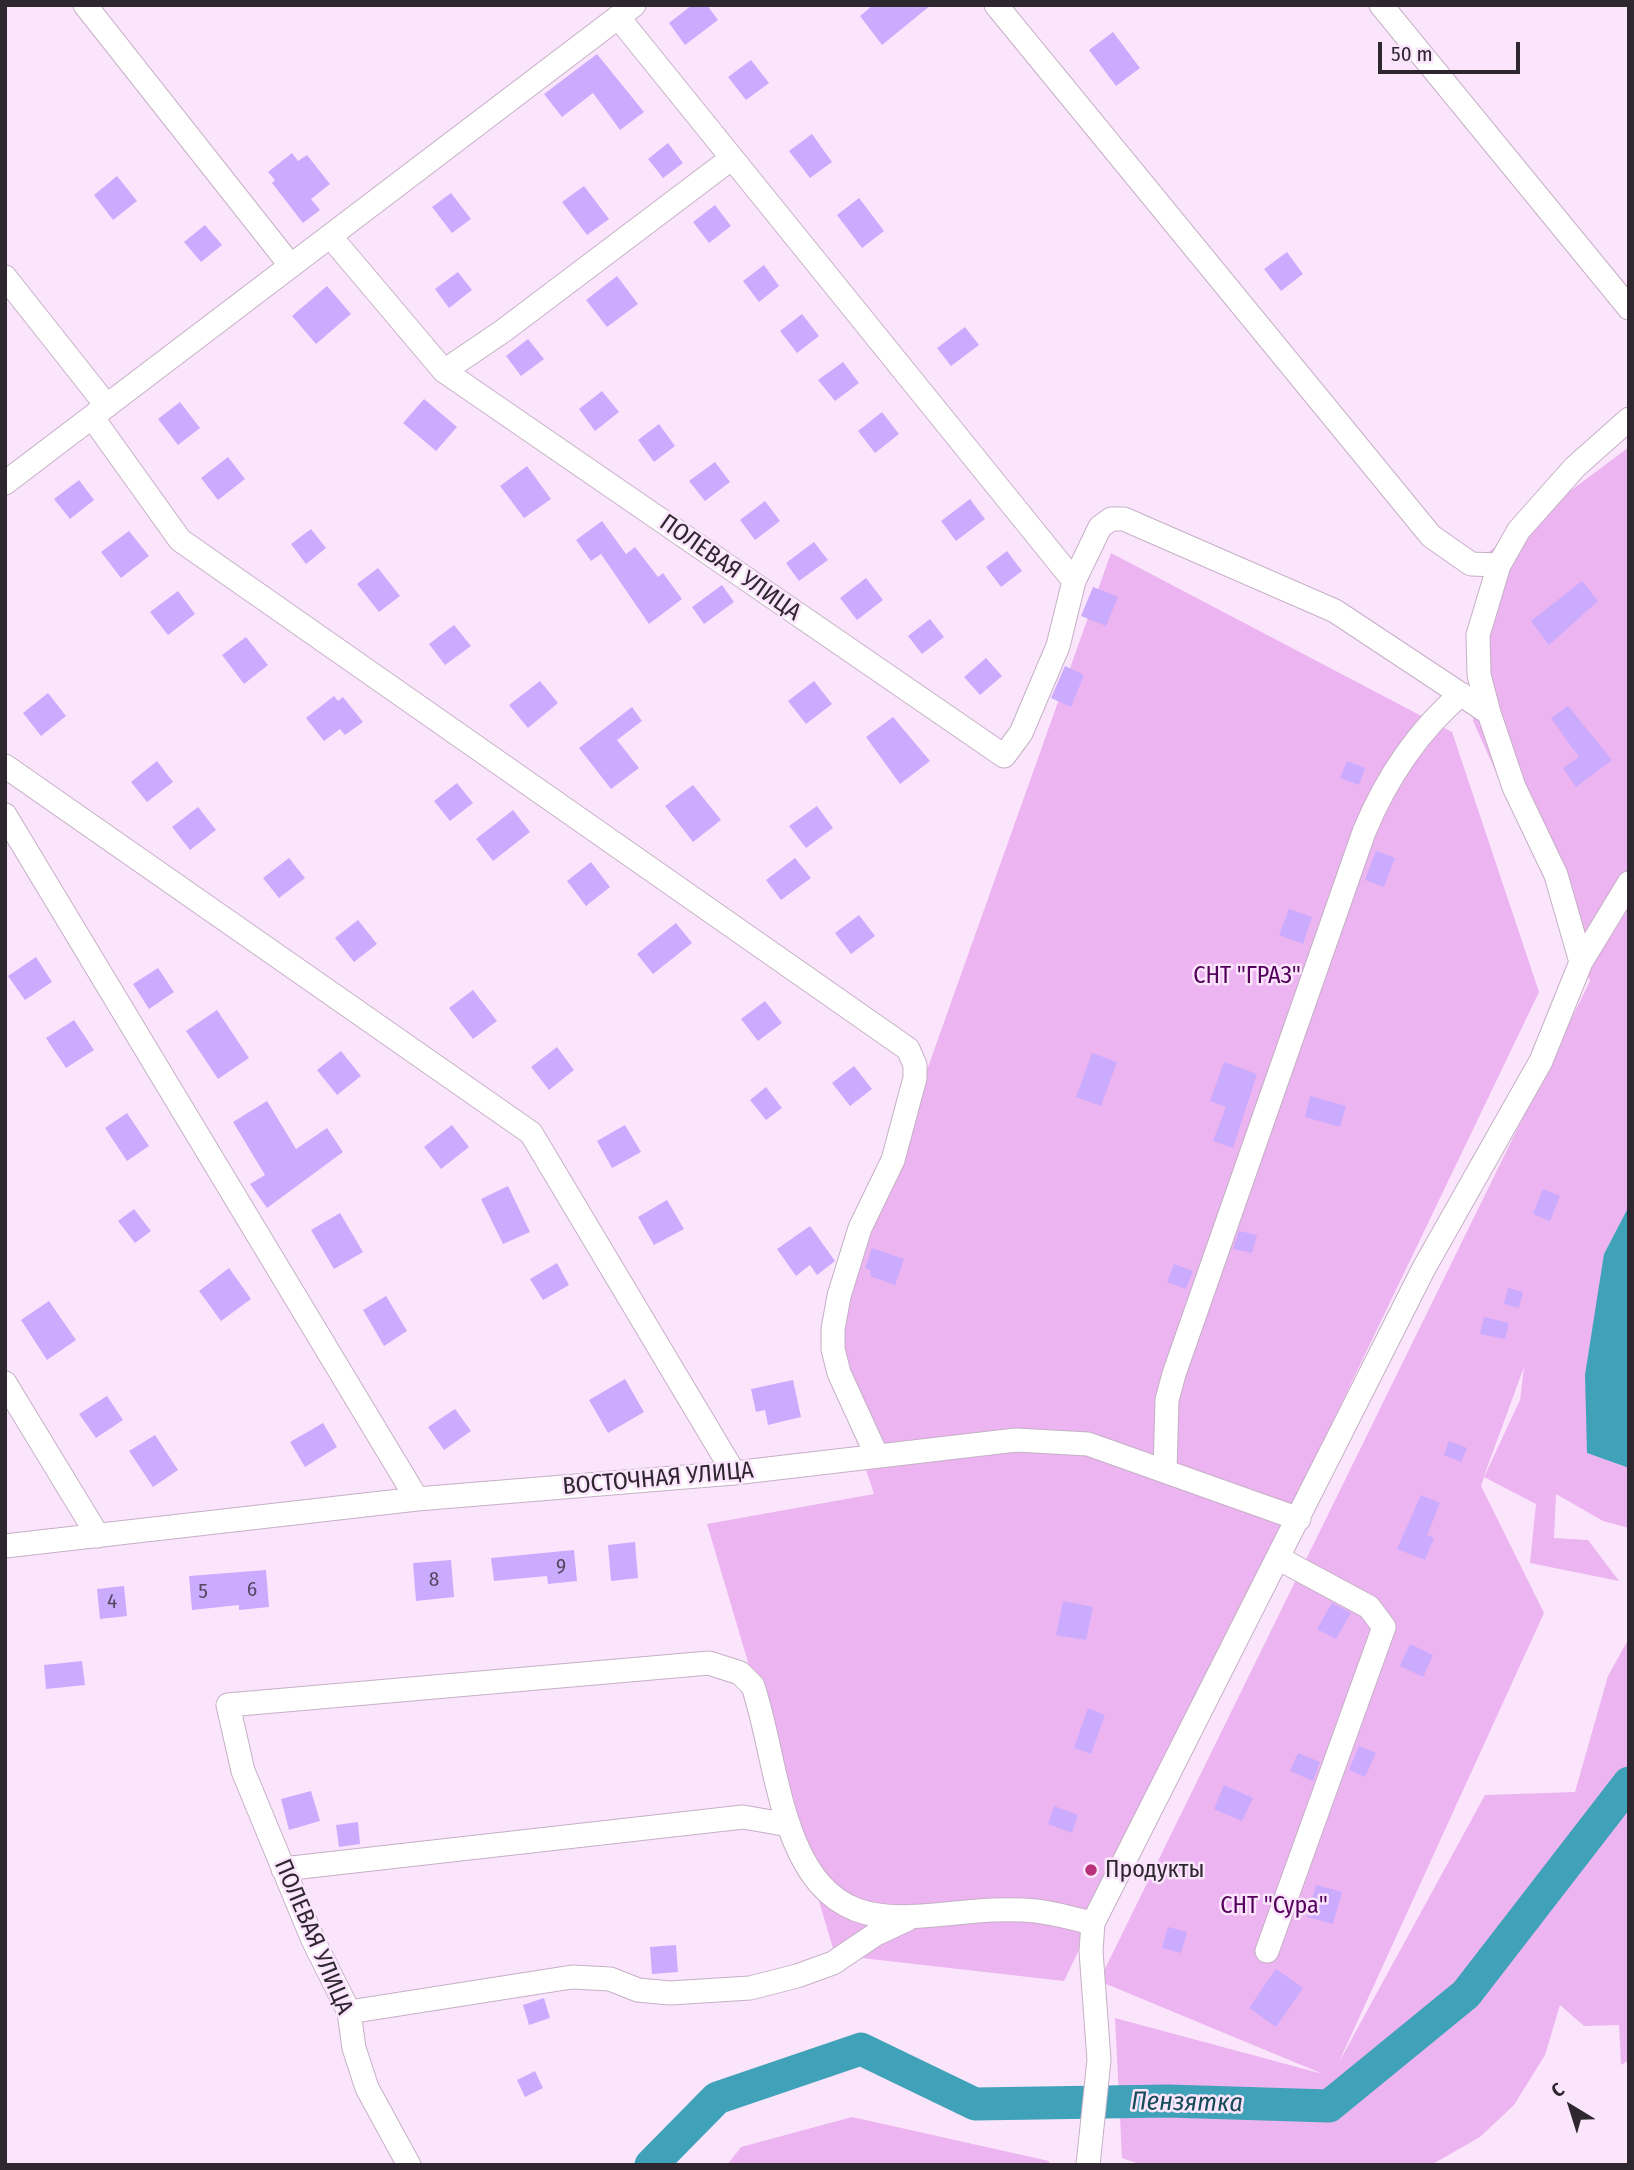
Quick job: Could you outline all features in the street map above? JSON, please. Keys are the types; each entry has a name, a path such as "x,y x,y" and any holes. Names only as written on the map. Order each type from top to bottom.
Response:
{"street":[{"path":"85,5 291,266"},
{"path":"996,5 1431,536 1471,564 1499,565"},
{"path":"1381,5 1629,308"},
{"path":"5,483 626,11 732,158 1074,581 1100,527 1111,520 1124,519 1335,611 1489,713"},
{"path":"444,371 503,331 732,158"},
{"name":"ПОЛЕВАЯ УЛИЦА","path":"330,236 444,371 1004,757 1021,733 1058,646 1074,581"},
{"path":"5,277 99,411 180,540 908,1049 915,1065 915,1079 893,1160 860,1228 839,1296 833,1329 833,1349 839,1373 877,1456"},
{"path":"1581,962 1556,875 1514,787 1489,713 1479,675 1478,635 1499,565 1529,519 1575,467 1629,419"},
{"path":"1165,1471 1167,1400 1174,1374 1364,832 1377,800 1411,747 1461,694"},
{"path":"5,766 531,1133 734,1473"},
{"path":"5,815 417,1499"},
{"path":"1089,2157 1100,2060 1091,1951 1093,1923 1424,1268 1541,1060 1581,962 1629,883"},
{"path":"5,1383 98,1535"},
{"name":"ВОСТОЧНАЯ УЛИЦА","path":"5,1546 417,1499 734,1473 1016,1440 1088,1444 1299,1518"},
{"path":"1268,1951 1384,1627 1369,1607 1278,1558"},
{"name":"ПОЛЕВАЯ УЛИЦА","path":"409,2165 367,2088 354,2048 349,2012 313,1940 243,1771 228,1705 709,1663 740,1672 753,1686 789,1825"},
{"path":"283,1869 744,1817 789,1825 807,1866 825,1892 860,1913 911,1918 961,1913 1035,1911 1093,1923"},
{"path":"349,2012 572,1977 610,1979 638,1990 670,1993 750,1988 833,1963 876,1934 911,1918"}],"green space":[{"name":"СНТ \"Сура\"","path":"1629,447 1629,1206 1604,1254 1587,1453 1629,1468 1629,1528 1603,1521 1556,1494 1554,1538 1588,1540 1619,1581 1530,1563 1536,1504 1484,1477 1481,1486 1544,1613 1338,2064 1485,1795 1575,1792 1608,1676 1629,1638 1629,2060 1621,2065 1619,2025 1584,2026 1560,2005 1545,2055 1514,2105 1480,2137 1431,2165 1142,2165 1122,2158 1115,2018 1323,2074 1099,1981 1590,981 1473,721 1486,554","holes":["1524,1367 1520,1400 1484,1477"]},
{"name":"СНТ \"ГРАЗ\"","path":"1111,553 1452,732 1539,992 1064,1981 835,1955 707,1524 874,1494 827,1351"},
{"path":"852,2117 1049,2161 1049,2165 727,2165 741,2147"}],"water":[{"path":"1629,1206 1629,1468 1587,1453 1585,1375 1604,1254"}],"building":[{"path":"692,5 707,5 718,20 685,45 669,23"},
{"path":"873,5 931,5 882,45 860,16"},
{"path":"1113,32 1140,68 1116,86 1089,50"},
{"path":"597,54 644,112 620,130 593,93 562,117 544,94"},
{"path":"751,60 769,83 746,100 728,77"},
{"path":"812,134 832,162 810,178 789,151"},
{"path":"668,143 683,163 663,178 648,159"},
{"path":"292,153 298,161 307,155 330,184 311,199 320,210 303,223 272,183 275,180 268,172"},
{"path":"117,176 137,201 113,220 94,195"},
{"path":"584,186 609,219 587,235 562,202"},
{"path":"451,193 471,219 452,233 432,207"},
{"path":"859,198 884,231 862,248 837,215"},
{"path":"715,205 731,226 709,243 693,222"},
{"path":"205,225 222,245 201,262 184,242"},
{"path":"1287,252 1303,274 1281,291 1264,269"},
{"path":"764,265 779,286 759,302 743,281"},
{"path":"458,272 472,290 449,308 435,289"},
{"path":"617,276 638,304 607,327 586,300"},
{"path":"327,286 351,314 316,344 292,316"},
{"path":"802,314 819,336 797,353 780,331"},
{"path":"965,327 979,345 951,366 937,348"},
{"path":"528,339 544,359 521,376 506,356"},
{"path":"843,362 859,383 835,401 818,380"},
{"path":"602,391 619,412 595,431 579,409"},
{"path":"424,399 457,427 436,451 403,423"},
{"path":"180,402 200,428 178,445 158,419"},
{"path":"882,412 899,434 875,453 858,431"},
{"path":"659,424 675,446 654,462 638,440"},
{"path":"228,457 245,479 218,500 201,478"},
{"path":"715,462 730,482 705,501 689,481"},
{"path":"527,466 551,499 524,518 500,486"},
{"path":"79,480 94,500 70,519 54,499"},
{"path":"970,499 985,519 956,541 941,521"},
{"path":"765,501 780,521 755,540 740,520"},
{"path":"602,521 626,554 635,547 658,577 663,573 682,599 649,624 601,554 591,561 576,540"},
{"path":"311,529 326,548 306,564 291,544"},
{"path":"129,531 149,556 121,578 101,552"},
{"path":"814,542 828,560 799,581 786,563"},
{"path":"1007,551 1022,571 1001,587 986,567"},
{"path":"378,568 400,596 379,612 357,584"},
{"path":"866,578 883,600 857,620 840,598"},
{"path":"1582,581 1598,601 1549,645 1531,621"},
{"path":"722,585 734,602 704,624 692,607"},
{"path":"1093,587 1118,597 1106,626 1081,616"},
{"path":"178,591 195,614 168,635 150,612"},
{"path":"930,619 944,637 922,654 908,636"},
{"path":"454,625 471,646 445,665 429,644"},
{"path":"246,637 268,665 244,684 222,655"},
{"path":"986,658 1002,676 980,695 964,677"},
{"path":"1065,666 1084,675 1071,707 1051,698"},
{"path":"540,681 558,703 528,728 509,705"},
{"path":"814,681 832,704 806,724 788,701"},
{"path":"48,693 66,716 41,736 23,713"},
{"path":"334,696 338,701 343,697 363,722 345,735 340,729 324,741 306,718"},
{"path":"1568,706 1612,760 1576,787 1563,768 1579,757 1551,718"},
{"path":"632,707 642,721 617,740 639,768 611,789 579,748"},
{"path":"893,717 930,761 900,784 866,737"},
{"path":"157,761 173,782 147,802 131,782"},
{"path":"1347,761 1365,768 1359,785 1340,778"},
{"path":"457,783 473,803 450,821 434,801"},
{"path":"693,785 721,820 693,842 665,806"},
{"path":"817,806 833,828 806,848 789,826"},
{"path":"198,807 216,830 190,850 172,827"},
{"path":"513,810 530,832 493,861 476,839"},
{"path":"1376,851 1395,858 1384,887 1365,880"},
{"path":"289,858 305,878 279,898 263,878"},
{"path":"795,858 811,878 781,900 766,880"},
{"path":"591,862 610,887 586,906 567,881"},
{"path":"1289,909 1312,917 1303,944 1279,935"},
{"path":"859,915 875,936 851,954 835,933"},
{"path":"358,920 377,944 354,962 335,938"},
{"path":"676,923 692,943 653,974 637,954"},
{"path":"36,957 52,982 25,1000 8,976"},
{"path":"158,968 174,992 149,1009 133,984"},
{"path":"473,990 497,1021 473,1039 449,1008"},
{"path":"765,1001 782,1023 758,1041 741,1019"},
{"path":"217,1010 249,1058 218,1079 186,1031"},
{"path":"74,1020 94,1050 66,1068 46,1038"},
{"path":"557,1047 574,1070 549,1090 531,1067"},
{"path":"341,1051 361,1076 337,1095 317,1070"},
{"path":"1092,1053 1117,1062 1101,1106 1076,1097"},
{"path":"1224,1062 1257,1074 1233,1148 1213,1141 1226,1107 1210,1101"},
{"path":"854,1066 872,1089 850,1106 832,1083"},
{"path":"766,1087 782,1108 766,1120 750,1100"},
{"path":"1310,1096 1346,1106 1340,1127 1305,1117"},
{"path":"267,1101 296,1149 327,1128 343,1152 267,1208 250,1184 265,1175 233,1122"},
{"path":"127,1113 149,1146 127,1161 105,1128"},
{"path":"452,1125 469,1147 441,1169 424,1147"},
{"path":"625,1125 641,1152 612,1168 597,1141"},
{"path":"508,1186 530,1232 503,1244 481,1199"},
{"path":"1543,1189 1560,1196 1550,1221 1533,1214"},
{"path":"667,1200 684,1229 654,1245 638,1217"},
{"path":"134,1209 151,1231 135,1243 118,1221"},
{"path":"340,1213 363,1252 334,1269 311,1230"},
{"path":"810,1226 835,1261 817,1275 810,1265 796,1276 777,1249"},
{"path":"1239,1231 1257,1235 1252,1253 1233,1249"},
{"path":"872,1248 904,1259 895,1285 870,1276 871,1271 865,1268"},
{"path":"557,1263 569,1285 543,1300 530,1279"},
{"path":"1174,1264 1193,1271 1186,1289 1167,1282"},
{"path":"229,1268 251,1299 221,1321 199,1291"},
{"path":"1508,1288 1523,1292 1519,1308 1504,1304"},
{"path":"386,1296 407,1331 384,1346 363,1310"},
{"path":"49,1301 76,1340 47,1360 21,1320"},
{"path":"1484,1317 1509,1323 1505,1339 1480,1334"},
{"path":"625,1379 644,1412 608,1433 589,1400"},
{"path":"793,1380 801,1417 768,1425 765,1410 756,1412 751,1389"},
{"path":"107,1396 123,1420 96,1438 79,1414"},
{"path":"455,1409 471,1431 444,1450 428,1427"},
{"path":"323,1423 337,1447 305,1467 290,1442"},
{"path":"155,1435 178,1470 153,1487 129,1451"},
{"path":"1449,1441 1467,1448 1461,1462 1444,1455"},
{"path":"1421,1495 1440,1503 1427,1535 1434,1538 1425,1560 1397,1549"},
{"path":"635,1542 638,1578 611,1581 608,1545"},
{"path":"574,1550 577,1581 548,1584 547,1576 494,1581 491,1558"},
{"path":"451,1560 454,1597 416,1601 413,1563"},
{"path":"266,1570 269,1607 239,1610 239,1605 192,1610 189,1576"},
{"path":"124,1586 127,1616 100,1619 97,1589"},
{"path":"1063,1601 1093,1607 1086,1640 1056,1635"},
{"path":"1332,1603 1351,1613 1336,1639 1317,1629"},
{"path":"1410,1644 1433,1655 1423,1677 1400,1666"},
{"path":"82,1661 85,1685 46,1689 44,1665"},
{"path":"1088,1708 1105,1715 1091,1754 1074,1748"},
{"path":"1359,1746 1376,1753 1365,1777 1349,1770"},
{"path":"1298,1753 1320,1762 1313,1781 1290,1771"},
{"path":"1224,1785 1253,1798 1242,1821 1214,1809"},
{"path":"311,1791 320,1821 289,1830 281,1799"},
{"path":"1054,1806 1078,1815 1072,1833 1048,1824"},
{"path":"358,1822 360,1844 339,1847 336,1825"},
{"path":"1316,1885 1342,1892 1333,1924 1307,1917"},
{"path":"1168,1927 1187,1932 1181,1953 1162,1948"},
{"path":"676,1945 678,1972 652,1974 650,1947"},
{"path":"1276,1969 1303,1988 1276,2027 1249,2008"},
{"path":"544,1998 550,2018 529,2025 523,2005"},
{"path":"535,2071 543,2088 525,2097 517,2080"}],"waterway":[{"name":"Пензятка","path":"651,2165 717,2098 861,2049 975,2104 1168,2101 1329,2106 1466,1994 1629,1783"}],"place":[{"name":"Продукты","path":"1091,1870"}]}
